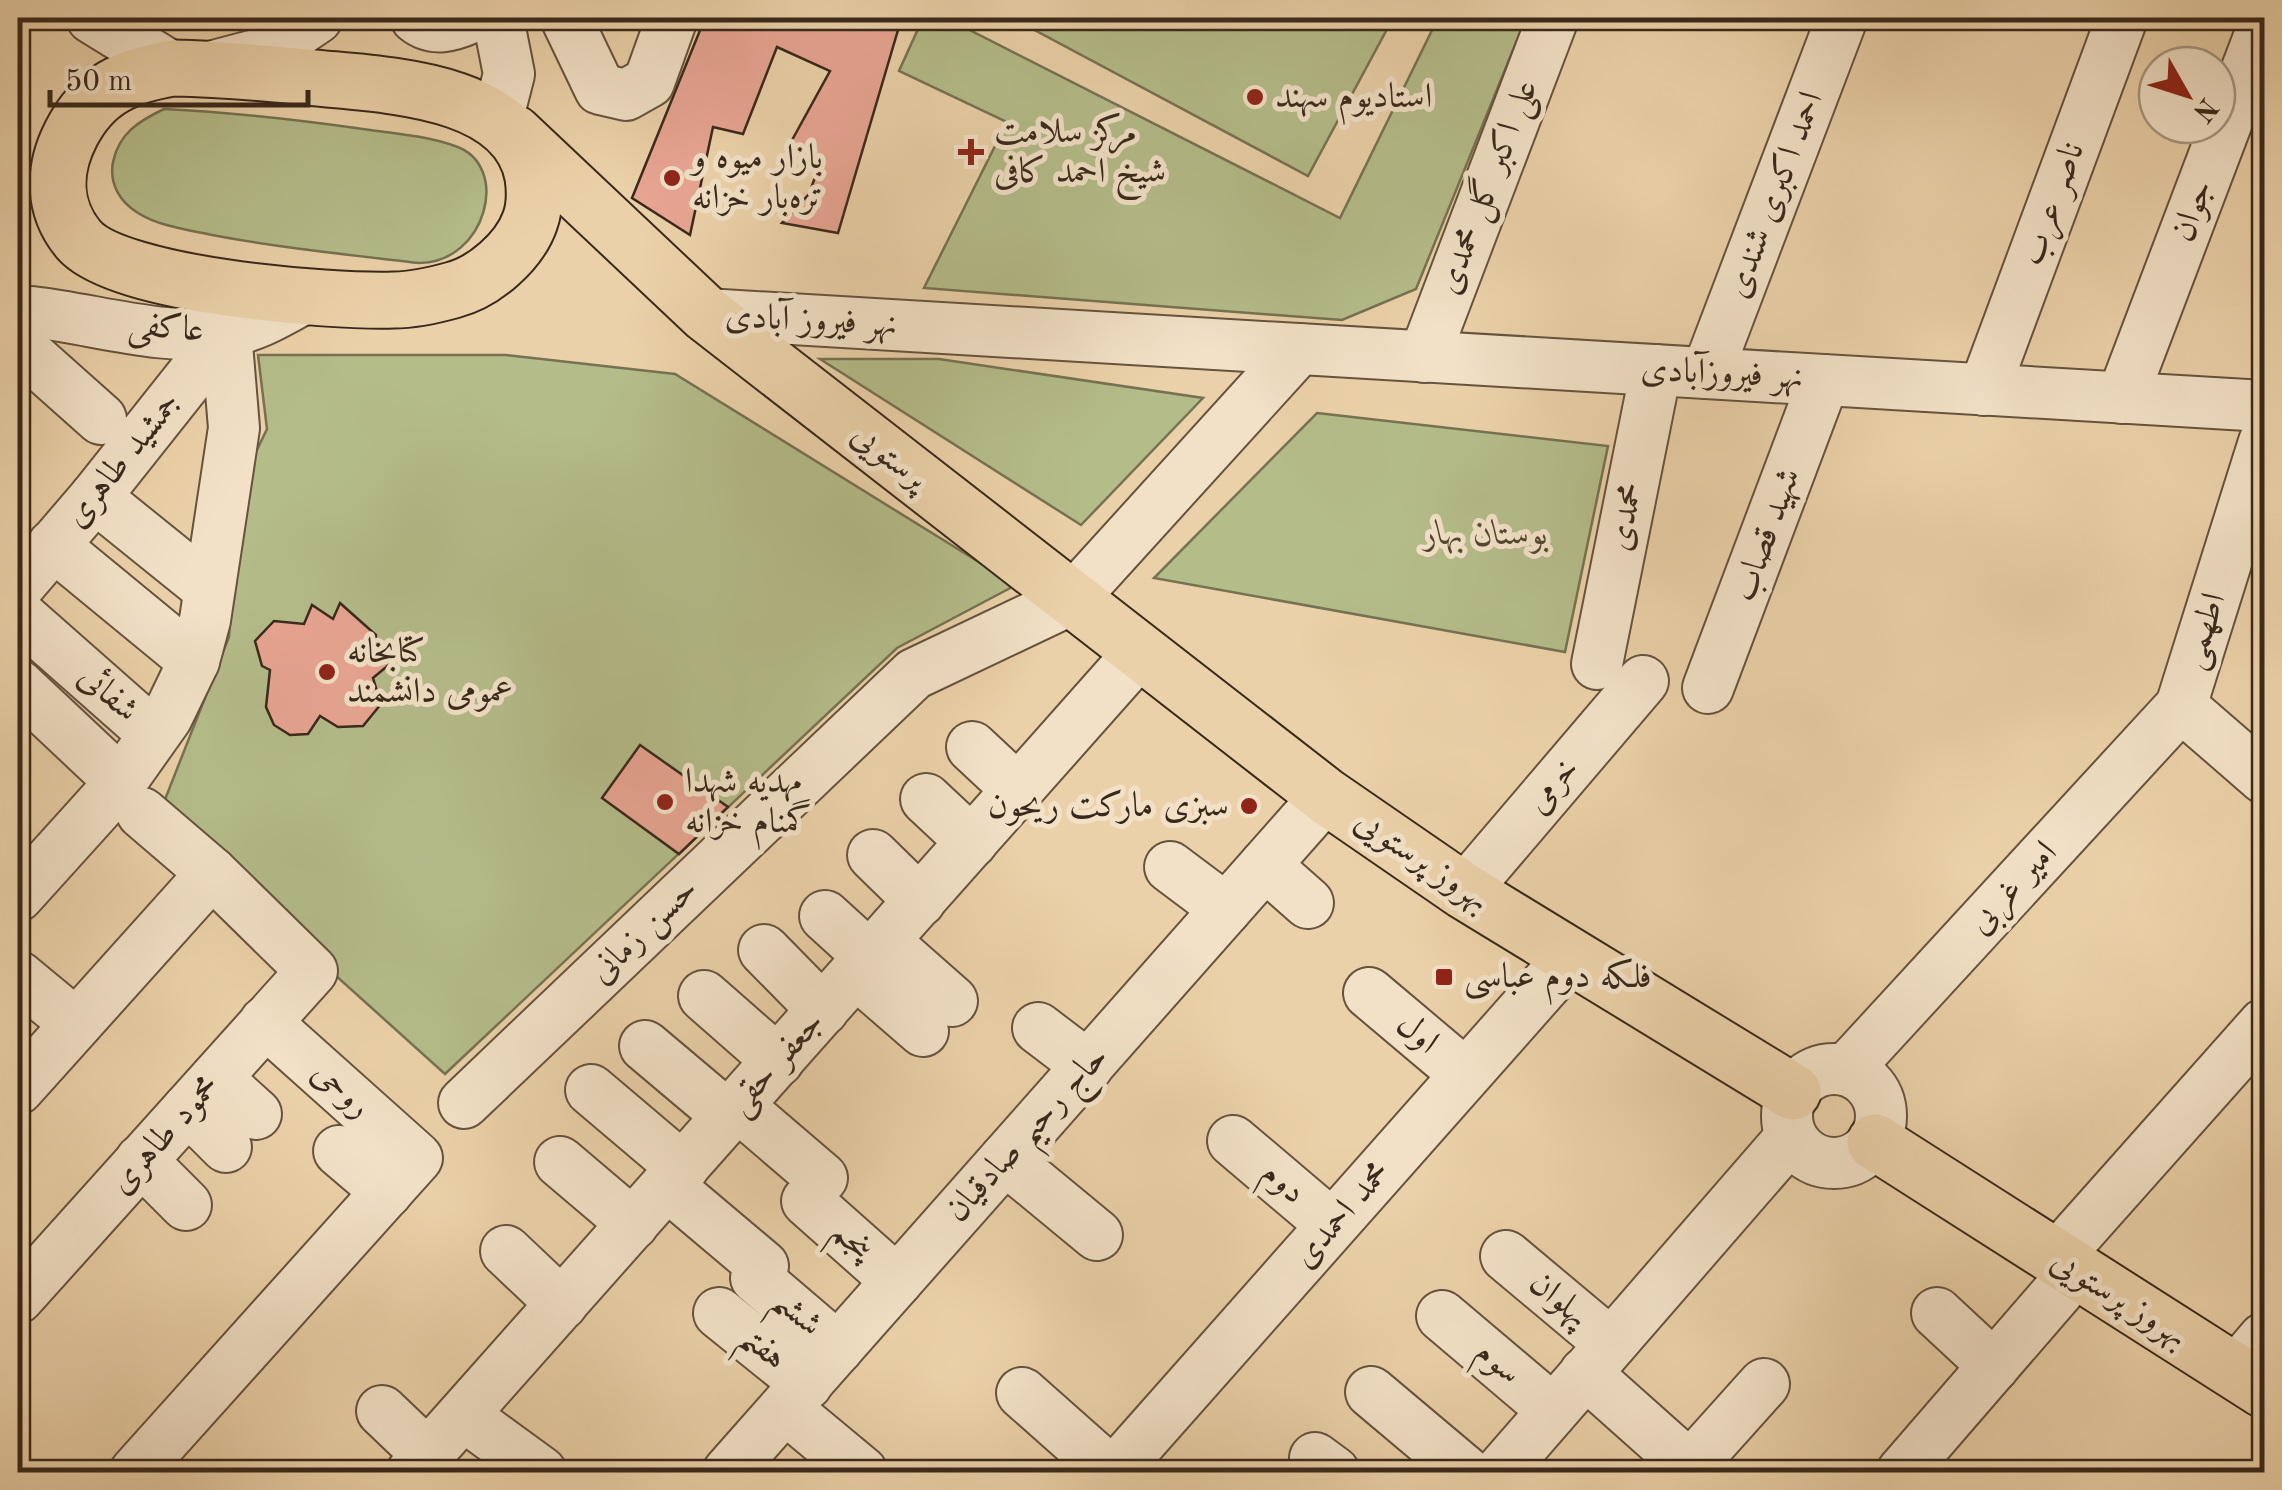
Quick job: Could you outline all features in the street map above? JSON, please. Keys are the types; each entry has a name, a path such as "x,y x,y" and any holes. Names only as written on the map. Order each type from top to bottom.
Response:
{"main road":[{"name":"نهر فیروز آبادی","path":"37,178 61,154 75,126 112,86 137,74 190,68 265,71 432,94 466,104 506,127 706,314"},
{"path":"37,178 58,198 80,242 130,268 308,296 400,300 456,290 475,281 522,238 531,220 535,192 530,158 506,127"},
{"name":"پرستویی","path":"706,314 1072,599"},
{"name":"بهروز پرستویی","path":"1072,599 1326,796 1464,891 1570,957 1792,1114"},
{"name":"بهروز پرستویی","path":"1874,1142 2065,1266 2255,1367"}],"street":[{"path":"92,18 190,68 267,52 318,18"},
{"path":"416,18 424,24 447,27 470,18"},
{"path":"498,18 509,74 506,127"},
{"path":"566,18 600,89 626,95 649,82 672,18"},
{"name":"علی اکبر گل محمدی","path":"1424,357 1552,18"},
{"name":"احمد اکبری شندی","path":"1707,374 1842,18"},
{"name":"ناصر عرب","path":"1984,390 2122,18"},
{"name":"جوان","path":"2122,398 2264,24"},
{"name":"عاکفی","path":"18,318 32,312 181,334 226,332 268,318 308,296"},
{"name":"نهر فیروز آبادی","path":"706,314 1180,342"},
{"path":"18,896 131,797 154,734 194,661 234,428 226,332"},
{"name":"جمشید طاهری","path":"18,587 96,497 226,332"},
{"name":"نهر فیروزآبادی","path":"1180,342 2264,406"},
{"path":"18,345 101,418"},
{"path":"1072,599 1299,349"},
{"name":"محمدی","path":"1620,672 1656,370"},
{"name":"شهید قصاب","path":"1708,688 1824,380"},
{"name":"اطهمی","path":"2181,706 2264,442"},
{"path":"96,497 209,589"},
{"path":"53,545 194,661"},
{"name":"حسن زمانی","path":"464,1103 914,674 1072,599"},
{"name":"شفائی","path":"18,614 154,734"},
{"name":"جعفر حقی","path":"420,1464 1139,653"},
{"name":"خرمی","path":"1464,891 1620,672"},
{"path":"18,685 212,873 18,1089"},
{"path":"2181,706 2264,778"},
{"name":"امیر غربی","path":"1846,1070 2181,706"},
{"path":"972,747 1018,790"},
{"name":"حاج رحیم صادقیان","path":"728,1472 1326,796"},
{"path":"926,800 972,842"},
{"path":"873,856 920,900"},
{"path":"1265,866 1308,902"},
{"path":"1170,867 1226,910"},
{"name":"محمود طاهری","path":"18,1298 312,972 212,873"},
{"path":"824,916 938,1016"},
{"path":"764,950 823,1010"},
{"name":"محمد احمدی","path":"1112,1472 1570,957"},
{"path":"18,976 76,1024"},
{"name":"اول","path":"1370,992 1465,1074"},
{"path":"704,996 778,1060"},
{"name":"روحی","path":"265,1022 402,1175"},
{"path":"1902,1472 1994,1366 2065,1266 2264,1024"},
{"path":"1038,1028 1088,1066"},
{"name":"پنجم","path":"645,1046 733,1111 814,1190 897,1282"},
{"path":"1500,1472 1583,1376 1792,1114 1808,1077 1826,1070 1846,1070 1866,1081 1878,1099 1881,1121 1874,1142 1856,1158 1831,1164 1807,1156 1792,1114"},
{"path":"590,1090 675,1176"},
{"path":"202,1093 241,1130"},
{"name":"دوم","path":"1234,1141 1332,1225"},
{"path":"135,1472 402,1175 339,1151"},
{"path":"1006,1159 1097,1234"},
{"path":"142,1160 186,1204"},
{"path":"560,1162 633,1224"},
{"name":"ششم","path":"675,1176 760,1272 810,1380"},
{"path":"506,1251 562,1304"},
{"name":"پهلوان","path":"1506,1256 1583,1376"},
{"name":"هفتم","path":"719,1312 810,1380"},
{"path":"1937,1313 1994,1366"},
{"name":"سوم","path":"1442,1316 1583,1376"},
{"path":"1583,1376 1690,1471 1764,1384"},
{"path":"810,1380 862,1472"},
{"path":"1371,1392 1466,1472"},
{"path":"1022,1393 1112,1472"},
{"path":"382,1411 420,1464"},
{"path":"463,1415 541,1472"}],"green space":[{"path":"923,18 946,18 1340,218 1438,18 1526,18 1416,289 1342,320 924,288 1007,122 899,71"},
{"name":"استادیوم سهند","path":"1012,18 1393,18 1308,176"},
{"path":"164,109 308,122 419,137 455,146 473,156 483,172 484,212 461,247 442,259 419,263 263,244 164,224 126,203 114,185 112,170 125,136 138,123"},
{"path":"258,355 506,355 675,374 1016,585 897,648 445,1074 263,910 164,802 229,637 240,485 267,429"},
{"path":"820,359 939,359 1203,398 1081,525"},
{"name":"بوستان بهار","path":"1317,413 1608,446 1565,652 1154,578"}],"building":[{"path":"705,18 861,18 898,30 838,233 782,223 809,194 822,158 786,151 830,71 777,47 743,134 713,127 690,235 632,198"},
{"name":"کتابخانه عمومی دانشمند","path":"340,603 376,635 374,653 391,663 373,678 381,704 363,726 338,727 320,716 308,734 290,735 274,725 266,707 270,670 262,666 255,641 274,621 304,624 312,605 333,619"},
{"name":"مهدیه شهدا گمنام خزانه","path":"640,745 728,807 679,854 602,798"}],"place":[{"name":"استادیوم سهند","path":"1255,97"},
{"name":"مرکز سلامت شیخ احمد کافی","path":"971,152"},
{"name":"بازار میوه و تره‌بار خزانه","path":"672,178"},
{"name":"کتابخانه عمومی دانشمند","path":"327,672"},
{"name":"مهدیه شهدا گمنام خزانه","path":"665,802"},
{"name":"سبزی مارکت ریحون","path":"1249,806"},
{"name":"فلکه دوم عباسی","path":"1444,977"}]}
